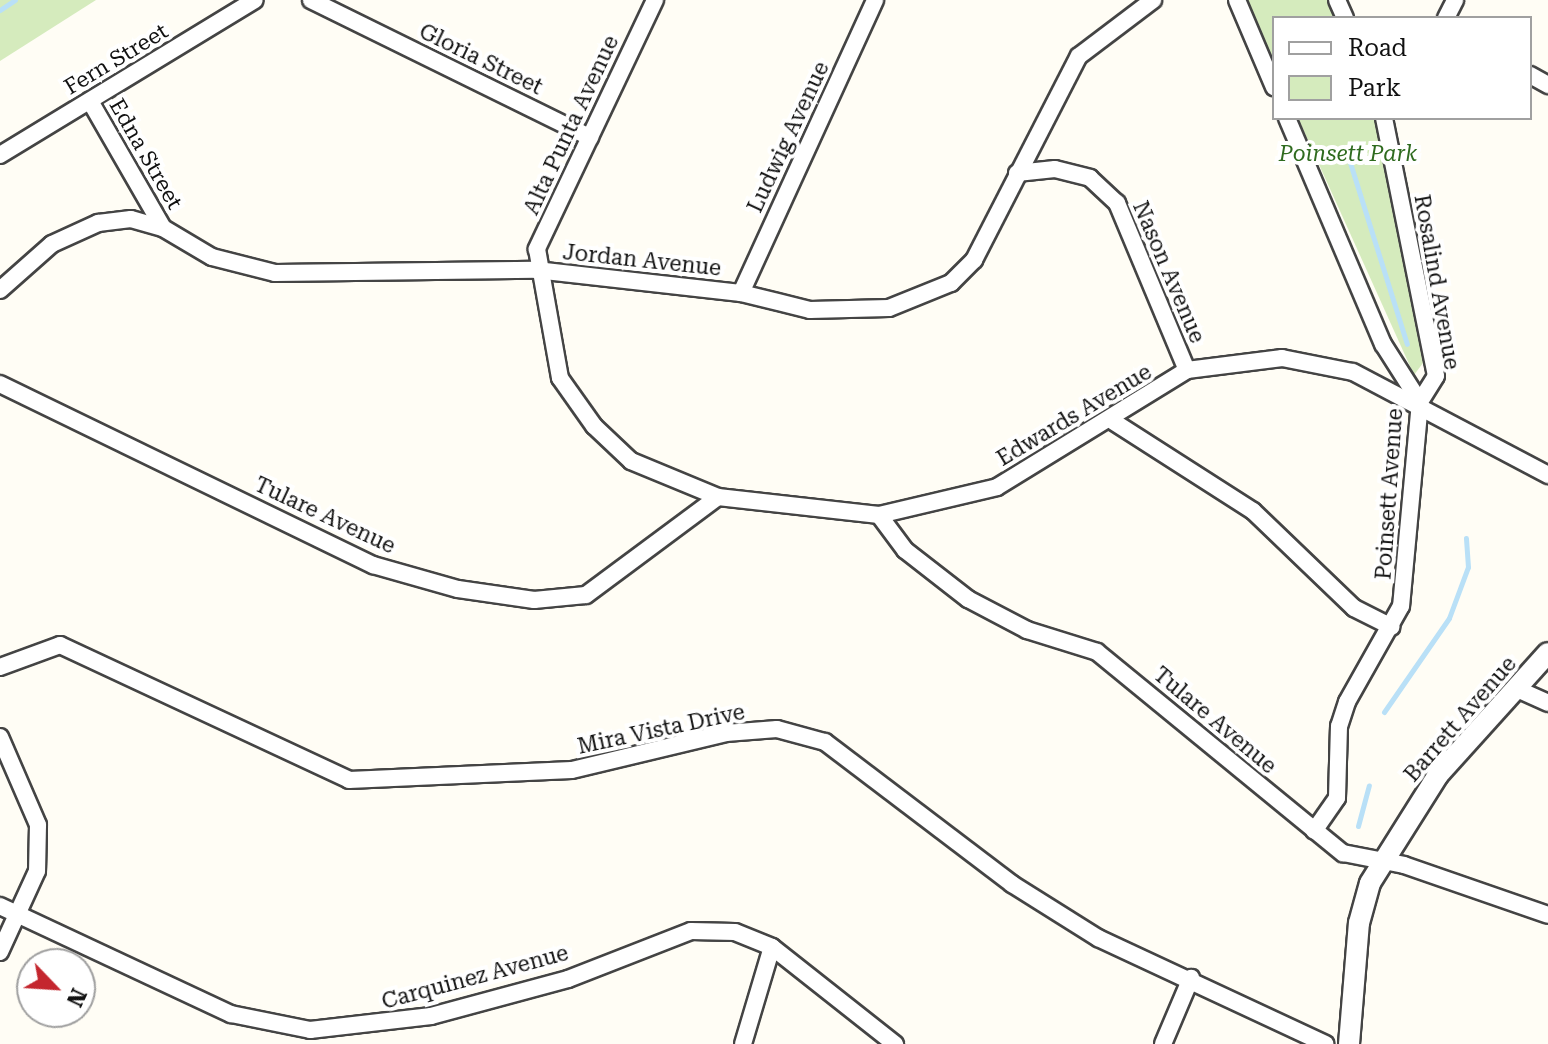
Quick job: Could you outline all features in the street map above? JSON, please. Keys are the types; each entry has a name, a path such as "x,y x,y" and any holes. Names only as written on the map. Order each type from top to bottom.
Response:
{"street":[{"name":"Fern Street","path":"0,155 255,0"},
{"name":"Gloria Street","path":"311,0 590,137"},
{"name":"Alta Punta Avenue","path":"536,270 537,249 655,0"},
{"name":"Ludwig Avenue","path":"741,293 875,0"},
{"name":"Jordan Avenue","path":"0,290 52,244 98,223 131,219 163,228 212,257 275,273 536,270 741,293 810,310 889,308 951,283 986,241 1017,173 1079,56 1153,0"},
{"path":"1237,0 1272,82"},
{"name":"Edna Street","path":"90,101 163,228"},
{"name":"Poinsett Avenue","path":"1288,120 1383,344 1420,402 1401,606 1392,627 1347,702 1339,726 1337,798 1314,831"},
{"name":"Rosalind Avenue","path":"1384,120 1436,376 1420,402"},
{"name":"Nason Avenue","path":"1017,173 1055,169 1090,178 1117,203 1187,370"},
{"name":"Edwards Avenue","path":"536,270 560,378 594,426 631,461 718,497 879,515 997,487 1114,422 1187,370 1282,358 1353,372 1420,402 1548,475"},
{"name":"Tulare Avenue","path":"0,384 373,565 458,589 534,600 586,595 718,497"},
{"path":"1114,422 1253,511 1345,600 1392,627"},
{"name":"Tulare Avenue","path":"879,515 905,550 968,599 1027,630 1097,652 1343,853 1548,915"},
{"name":"Mira Vista Drive","path":"0,667 60,645 349,780 572,770 726,733 777,729 825,742 1012,884 1098,938 1191,978 1325,1044"},
{"name":"Barrett Avenue","path":"1349,1044 1359,923 1381,863 1438,775 1548,653"},
{"path":"1517,689 1548,703"},
{"path":"0,737 38,825 37,871 0,952"},
{"name":"Carquinez Avenue","path":"0,906 231,1014 310,1030 431,1016 568,979 691,931 735,932 772,947 895,1044"},
{"path":"743,1044 772,947"},
{"path":"1163,1044 1191,978"}],"green space":[{"path":"0,0 96,0 0,61"},
{"path":"1247,0 1328,0 1335,16 1272,16 1272,58"},
{"name":"Poinsett Park","path":"1299,120 1374,120 1423,363 1414,375"}],"waterway":[{"path":"0,10 15,0"},
{"path":"1347,153 1407,344"},
{"path":"1384,712 1449,618 1468,567 1466,538"},
{"path":"1358,826 1369,785"}]}
